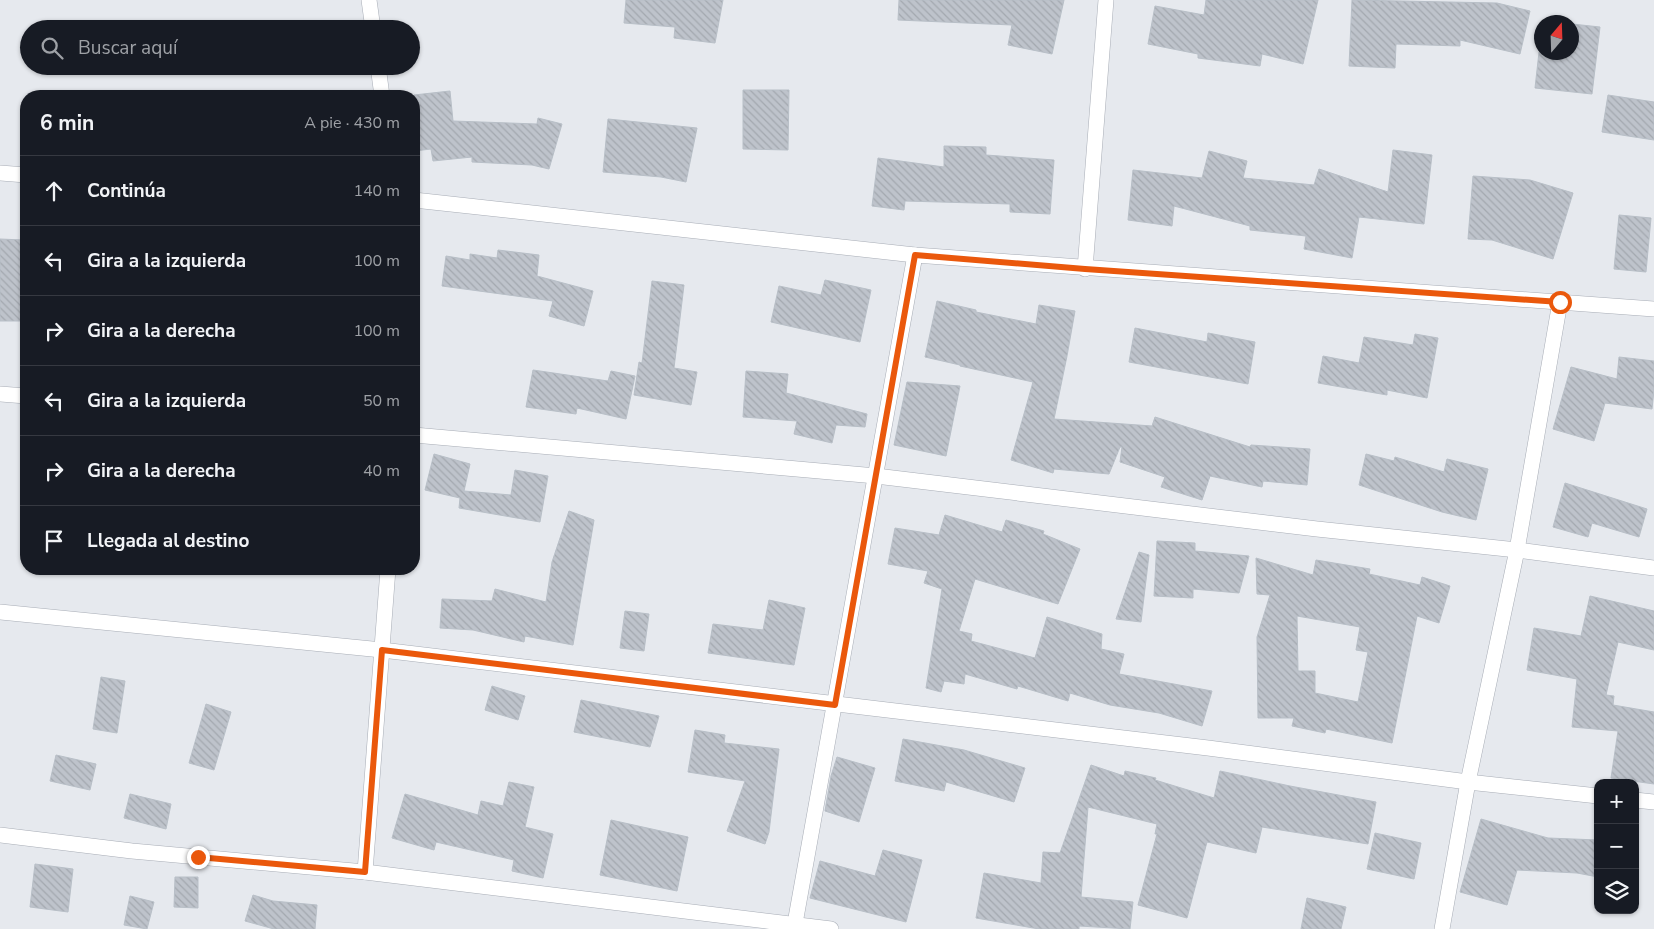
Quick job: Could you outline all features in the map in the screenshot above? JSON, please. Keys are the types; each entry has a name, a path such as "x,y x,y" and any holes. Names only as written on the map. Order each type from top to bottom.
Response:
{"street":[{"path":"368,0 371,20"},
{"path":"1085,269 1106,0"},
{"path":"379,75 381,90"},
{"path":"0,173 20,175"},
{"path":"420,201 915,255 1085,269 1654,309"},
{"path":"795,927 915,255"},
{"path":"1442,929 1468,782 1517,550 1560,302"},
{"path":"0,394 20,396"},
{"path":"420,436 876,476 1308,528 1517,550 1654,568"},
{"path":"365,872 388,575"},
{"path":"0,612 382,650 1208,748 1468,782 1594,796"},
{"path":"1639,800 1654,802"},
{"path":"0,834 123,850 365,872 795,927 831,929"}],"building":[{"path":"626,0 723,0 715,43 674,38 675,27 624,23"},
{"path":"899,0 1064,0 1052,54 1008,45 1012,25 898,20"},
{"path":"1206,0 1318,0 1303,64 1262,54 1260,66 1198,58 1198,54 1148,44 1155,6 1204,15"},
{"path":"1352,0 1497,3 1530,11 1520,54 1460,40 1460,46 1396,44 1395,68 1349,66"},
{"path":"1579,25 1600,27 1592,94 1535,88 1538,60 1579,60"},
{"path":"743,90 789,90 788,150 743,149"},
{"path":"450,91 453,121 537,124 538,118 562,124 549,169 532,165 472,162 472,157 433,161 431,149 420,150 420,94"},
{"path":"1608,95 1654,102 1654,140 1602,132"},
{"path":"608,119 697,128 686,182 661,177 603,172"},
{"path":"944,146 986,147 986,155 1054,160 1050,214 1010,212 1010,204 905,201 904,210 872,206 878,158 944,167"},
{"path":"1393,150 1432,155 1424,224 1359,217 1352,258 1304,249 1306,236 1250,230 1250,226 1174,206 1172,226 1128,220 1133,170 1202,178 1209,151 1247,161 1243,178 1314,185 1319,169 1388,192"},
{"path":"1473,176 1530,180 1573,193 1553,259 1492,240 1468,239"},
{"path":"1619,215 1651,218 1646,272 1614,269"},
{"path":"0,239 20,240 20,321 0,321"},
{"path":"498,250 539,255 537,276 593,291 584,326 549,316 553,301 442,286 446,256 470,260 470,254 497,258"},
{"path":"825,280 871,290 860,342 771,322 779,286 821,295"},
{"path":"652,281 684,285 674,368 697,372 691,405 634,395 639,362 642,363"},
{"path":"937,301 976,310 976,312 1036,324 1039,305 1075,311 1054,419 1152,426 1155,417 1250,447 1251,445 1310,449 1307,485 1263,481 1262,487 1210,476 1202,500 1161,487 1165,477 1120,462 1122,447 1120,447 1109,474 1054,469 1053,473 1011,460 1033,382 925,357"},
{"path":"1135,328 1207,342 1208,333 1255,342 1248,384 1129,362"},
{"path":"1415,334 1438,338 1427,398 1387,390 1387,395 1318,383 1323,356 1359,363 1364,337 1413,345"},
{"path":"1619,357 1654,361 1652,409 1605,403 1594,441 1553,429 1571,367 1617,379"},
{"path":"533,370 608,381 611,371 635,376 626,419 577,408 576,414 526,407"},
{"path":"746,371 788,374 786,393 867,414 865,427 836,425 832,443 794,434 797,421 743,417"},
{"path":"907,382 960,386 946,456 894,445"},
{"path":"434,454 470,464 464,491 511,495 515,470 548,476 540,522 459,508 460,498 425,490"},
{"path":"1366,454 1394,461 1395,457 1444,472 1447,459 1488,469 1476,520 1442,512 1359,485"},
{"path":"1565,483 1647,509 1639,537 1592,523 1588,537 1553,527"},
{"path":"569,511 594,520 573,645 525,636 524,642 473,630 440,628 442,599 492,601 495,589 546,602 552,562"},
{"path":"945,515 1002,532 1006,520 1044,531 1043,534 1080,549 1058,604 975,579 959,631 972,634 971,641 1035,658 1047,617 1102,634 1101,649 1124,654 1119,674 1212,691 1202,726 1159,713 1110,705 1070,693 1068,701 1018,686 1017,689 965,674 964,684 944,681 941,692 926,688 942,589 924,583 928,571 888,564 895,528 939,535"},
{"path":"1157,541 1195,543 1195,551 1249,556 1239,593 1193,589 1193,598 1154,596"},
{"path":"1139,552 1149,555 1141,622 1116,619"},
{"path":"1256,558 1313,575 1316,560 1370,569 1369,574 1420,585 1422,577 1450,586 1439,623 1417,616 1392,743 1326,729 1325,733 1292,726 1294,718 1258,718 1257,637 1270,595 1257,594","holes":["1297,616 1360,627 1356,650 1368,652 1358,702 1315,693 1315,671 1298,671"]},
{"path":"1590,596 1654,611 1654,650 1618,642 1606,695 1614,696 1613,705 1654,712 1654,784 1639,782 1639,779 1611,778 1618,731 1572,727 1577,679 1527,670 1534,628 1581,636"},
{"path":"769,600 805,608 794,665 708,653 713,624 763,630"},
{"path":"625,611 649,614 644,651 620,648"},
{"path":"101,677 125,681 117,733 93,729"},
{"path":"492,686 525,696 518,720 485,710"},
{"path":"581,700 659,716 650,747 574,732"},
{"path":"206,704 231,712 214,770 189,763"},
{"path":"695,730 725,735 724,743 779,749 769,832 765,844 727,831 745,781 688,772"},
{"path":"903,739 964,750 1025,768 1014,802 946,782 944,791 895,781"},
{"path":"56,755 96,764 90,790 50,781"},
{"path":"837,757 875,768 859,822 825,811 831,776"},
{"path":"1091,765 1124,776 1125,771 1156,778 1155,780 1214,798 1220,771 1376,802 1368,844 1262,827 1256,853 1207,842 1187,918 1138,905 1157,834 1155,834 1157,824 1088,807 1081,897 1133,902 1130,929 1079,926 1079,929 1039,929 976,918 984,873 1041,883 1043,852 1060,853"},
{"path":"509,782 534,787 525,827 553,834 543,878 512,871 514,860 436,842 434,850 392,838 405,794 478,815 481,801 503,806"},
{"path":"130,794 171,804 166,829 124,818"},
{"path":"1481,819 1548,838 1594,840 1594,876 1577,873 1517,870 1507,905 1460,892"},
{"path":"611,820 688,837 677,891 600,875"},
{"path":"1375,833 1421,843 1414,879 1367,869"},
{"path":"883,850 922,860 906,922 810,898 820,861 875,876"},
{"path":"35,864 73,869 68,912 30,907"},
{"path":"175,877 198,877 198,908 174,907"},
{"path":"253,895 273,901 317,905 315,929 274,929 245,921"},
{"path":"130,896 154,902 147,929 124,925"},
{"path":"1307,898 1346,907 1341,929 1301,929"}],"route":[{"path":"198,857 365,872 382,650 835,705 915,255 1085,269 1560,302"}]}
